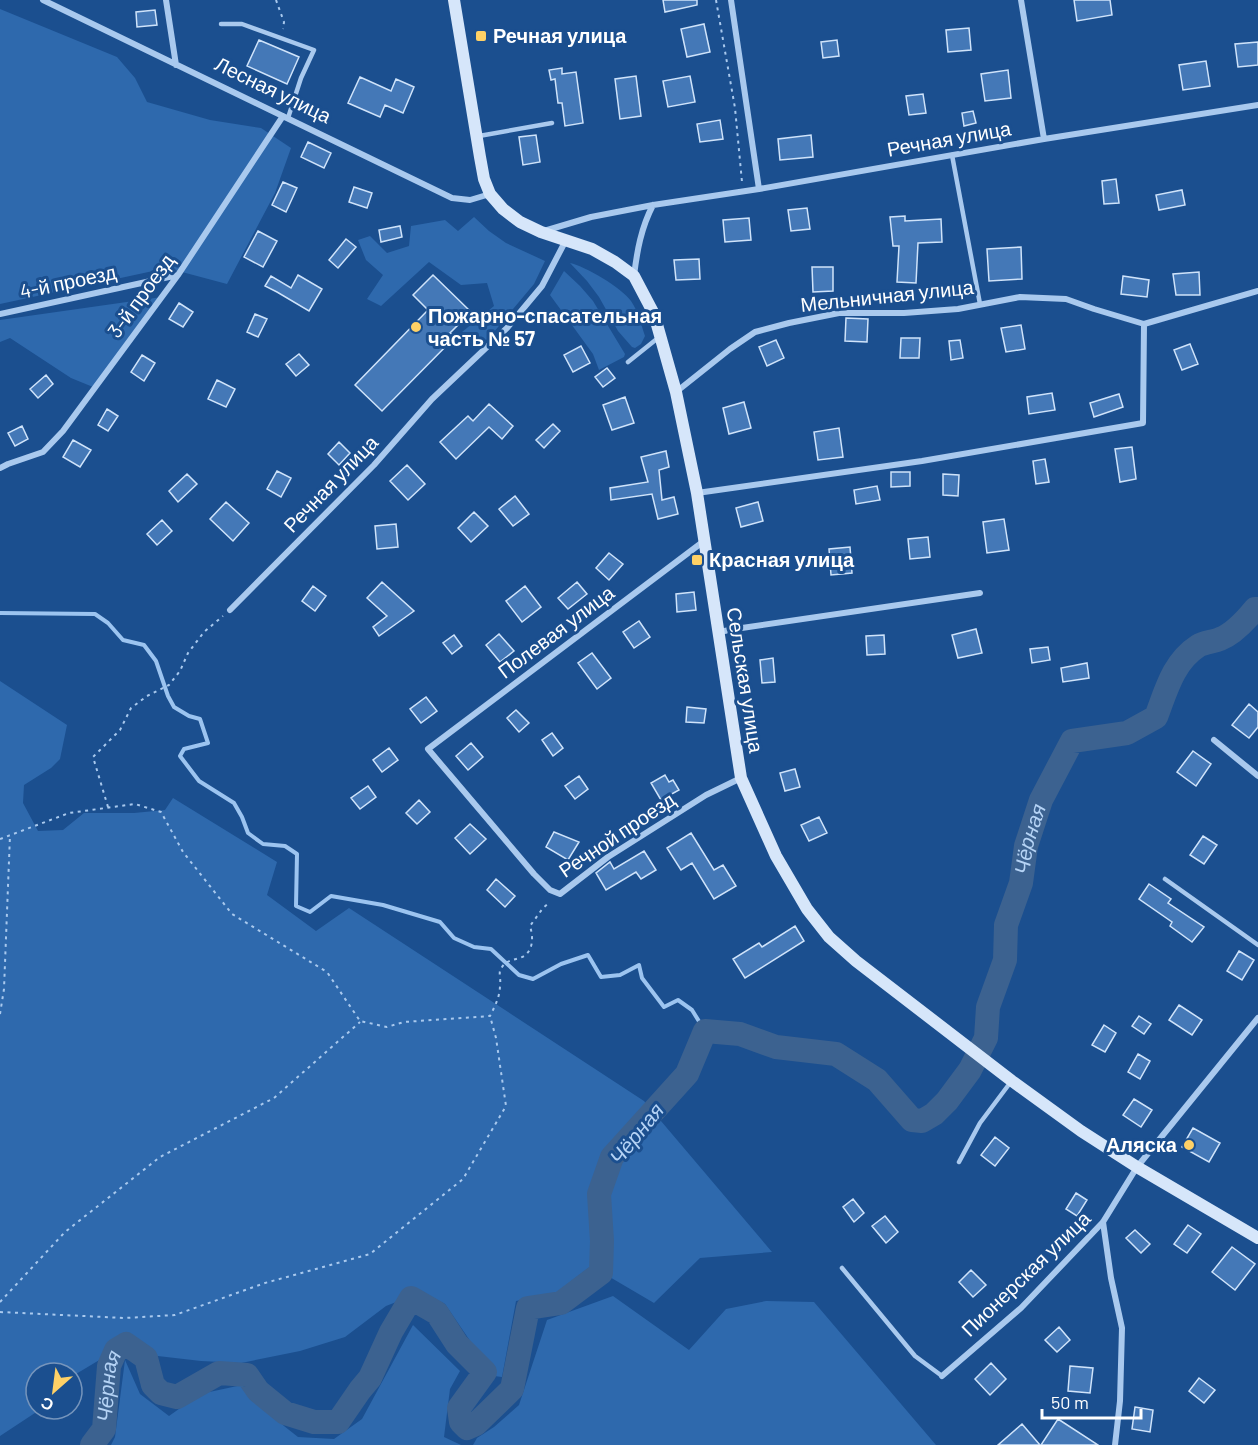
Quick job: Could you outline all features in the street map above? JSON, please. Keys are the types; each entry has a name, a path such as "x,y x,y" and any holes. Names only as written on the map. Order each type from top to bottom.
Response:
{"main road":[{"path":"454,0 476,136 484,179 490,194 503,209 520,222 541,232 592,249 634,276"},
{"name":"Сельская улица","path":"634,276 654,314 676,392 697,493 741,778 776,856 807,909 829,937 856,961 1080,1131 1258,1238"}],"street":[{"name":"Лесная улица","path":"43,0 452,198 470,200 490,194"},
{"path":"166,0 176,65"},
{"path":"731,0 759,189"},
{"path":"1021,0 1044,138"},
{"name":"Речная улица","path":"541,232 591,217 653,205 759,189 1044,138 1258,105"},
{"name":"3-й проезд","path":"0,468 43,452 63,431 178,275 286,117"},
{"path":"634,276 640,237 653,205"},
{"name":"Речная улица","path":"230,610 374,465 432,399 507,328 542,286 566,240"},
{"name":"4-й проезд","path":"0,314 178,275"},
{"path":"697,493 922,461 1143,423 1144,324 1258,291"},
{"name":"Мельничная улица","path":"676,392 755,332 839,313 904,313 958,309 1020,297 1066,299 1144,324"},
{"name":"Полевая улица","path":"428,749 704,541"},
{"path":"718,633 980,593"},
{"path":"1214,740 1258,776"},
{"name":"Речной проезд","path":"428,749 534,874 550,890 560,894 608,857 706,795 741,778"},
{"name":"Пионерская улица","path":"942,1376 1021,1308 1103,1222 1137,1167 1258,1018"},
{"path":"1103,1222 1111,1278 1122,1328 1120,1401 1115,1445"}],"lane":[{"path":"221,24 242,24 314,50 286,117"},
{"path":"476,136 552,123"},
{"path":"952,155 980,304"},
{"path":"628,362 661,336"},
{"path":"1165,879 1258,945"},
{"path":"959,1162 980,1123 1012,1081"},
{"path":"842,1268 915,1356 942,1376"}],"path":[{"path":"276,0 284,22 283,39"},
{"path":"716,0 735,108 742,191"},
{"path":"108,808 93,757 120,729 131,708 147,696 169,685 204,632 230,610"},
{"path":"0,839 69,813 135,804 161,812 183,852 232,914 327,972 360,1021 387,1027 404,1022 490,1016"},
{"path":"0,1014 4,989 10,835"},
{"path":"0,1312 125,1318 175,1315 265,1283 370,1254 463,1179 506,1106 496,1038 490,1016 499,998 500,972 511,960 524,956 531,946 533,935 530,926 543,908"},
{"path":"0,1302 65,1232 160,1157 274,1098 360,1021"}],"shaded area":[{"path":"0,9 117,57 135,78 147,102 210,120 261,128 291,148 275,193 227,284 167,268 0,304"},
{"path":"474,217 506,243 545,261 534,284 488,339 465,349 462,332 494,306 487,283 461,285 429,262 381,306 367,299 383,275 366,260 358,240 370,236 387,253 409,246 411,226 445,220 458,231"},
{"path":"570,263 603,278 631,301 645,336 641,344 635,348 632,347 618,331 599,297"},
{"path":"564,271 593,301 625,354 624,357 599,370 593,354 550,295"},
{"path":"162,297 93,387 71,378 10,338 0,342 0,320"},
{"path":"0,681 67,725 60,759 51,768 24,785 23,803 38,831 63,830 84,813 134,813 165,810 173,798 277,862 267,895 316,931 349,908 644,1101 772,1252 700,1258 654,1303 591,1266 556,1293 516,1301 502,1377 494,1376 445,1304 422,1292 386,1306 345,1337 300,1351 241,1363 149,1355 101,1359 84,1369 84,1361 24,1361 24,1420 0,1436"},
{"path":"613,1296 689,1350 726,1309 766,1301 814,1302 936,1445 473,1445 477,1438 494,1427 519,1405 547,1320"},
{"path":"413,1325 460,1371 450,1389 444,1437 461,1445 111,1445 115,1437 125,1360 140,1394 169,1416 200,1394 242,1385 298,1437 334,1439 362,1419"}],"building":[{"path":"663,0 697,0 697,5 665,12"},
{"path":"1074,0 1110,0 1112,15 1077,21"},
{"path":"155,10 157,25 137,27 136,12"},
{"path":"704,24 710,52 687,57 681,29"},
{"path":"969,28 971,50 948,52 946,30"},
{"path":"259,40 299,57 287,84 247,66"},
{"path":"837,40 839,56 823,58 821,42"},
{"path":"1258,42 1258,65 1238,67 1235,44"},
{"path":"1206,61 1210,86 1183,90 1179,65"},
{"path":"562,68 562,74 576,72 583,123 565,126 562,103 558,103 555,79 551,80 549,70"},
{"path":"1008,70 1011,98 985,101 981,74"},
{"path":"636,76 641,116 620,119 615,79"},
{"path":"690,76 695,102 668,107 663,81"},
{"path":"360,77 391,91 396,79 414,87 403,113 385,105 380,117 348,103"},
{"path":"923,94 926,113 909,115 906,96"},
{"path":"973,111 976,123 964,126 962,113"},
{"path":"720,120 723,139 700,142 697,124"},
{"path":"536,135 540,162 523,165 519,137"},
{"path":"811,135 813,157 780,160 778,139"},
{"path":"308,142 331,153 324,168 301,157"},
{"path":"1116,179 1119,203 1104,204 1102,181"},
{"path":"283,182 297,188 286,212 272,205"},
{"path":"354,187 372,193 367,208 349,202"},
{"path":"1182,190 1185,205 1159,210 1156,195"},
{"path":"807,208 810,229 791,231 788,210"},
{"path":"905,216 905,221 941,219 942,242 918,243 916,283 897,282 899,246 893,246 890,217"},
{"path":"749,218 751,240 725,242 723,220"},
{"path":"400,226 402,237 381,242 379,230"},
{"path":"258,231 277,241 263,267 244,257"},
{"path":"346,239 356,247 338,268 329,260"},
{"path":"1021,247 1022,279 989,281 987,249"},
{"path":"699,259 700,279 676,280 674,260"},
{"path":"812,267 833,267 833,291 813,292"},
{"path":"1199,272 1200,295 1176,295 1173,274"},
{"path":"298,275 322,289 309,311 265,286 271,276 291,288"},
{"path":"433,275 471,312 450,333 455,337 382,411 355,385 428,310 413,295"},
{"path":"1123,276 1149,280 1147,297 1121,294"},
{"path":"179,303 193,312 183,327 169,319"},
{"path":"255,314 267,319 258,337 247,332"},
{"path":"846,318 868,319 867,342 845,341"},
{"path":"1021,325 1025,349 1006,352 1001,328"},
{"path":"901,338 920,338 919,358 900,358"},
{"path":"776,340 784,358 767,366 759,347"},
{"path":"960,340 963,358 951,360 949,341"},
{"path":"1190,344 1198,364 1182,370 1174,350"},
{"path":"581,346 590,363 573,372 564,355"},
{"path":"299,354 309,365 296,376 286,364"},
{"path":"142,355 155,363 144,381 131,372"},
{"path":"607,368 615,378 603,387 595,377"},
{"path":"46,375 53,384 38,398 30,389"},
{"path":"217,380 235,389 226,407 208,399"},
{"path":"1052,393 1055,410 1029,414 1027,397"},
{"path":"1119,394 1123,407 1094,417 1090,403"},
{"path":"625,397 634,423 612,430 603,405"},
{"path":"744,402 751,428 729,434 723,408"},
{"path":"489,404 513,426 502,439 489,427 456,459 440,442 468,416 473,421"},
{"path":"107,409 118,416 108,431 98,425"},
{"path":"553,424 560,431 544,448 536,440"},
{"path":"22,426 28,439 15,446 8,433"},
{"path":"839,428 843,457 818,460 814,432"},
{"path":"73,440 91,450 80,467 63,457"},
{"path":"339,442 350,453 339,465 328,454"},
{"path":"1132,447 1136,479 1120,482 1115,449"},
{"path":"666,451 669,467 659,470 662,500 674,497 678,514 658,519 652,494 611,500 610,488 648,482 641,457"},
{"path":"1045,459 1049,482 1036,484 1033,461"},
{"path":"407,465 425,484 408,500 390,481"},
{"path":"277,471 291,478 281,497 267,489"},
{"path":"891,472 910,472 910,486 891,487"},
{"path":"187,474 197,484 178,502 169,491"},
{"path":"943,474 959,475 958,496 943,495"},
{"path":"877,486 880,500 856,504 854,490"},
{"path":"515,496 529,514 513,526 499,509"},
{"path":"226,502 249,523 233,541 210,519"},
{"path":"758,502 763,521 741,527 736,508"},
{"path":"474,512 488,526 471,542 458,528"},
{"path":"1004,519 1009,550 987,553 983,522"},
{"path":"162,520 172,531 157,545 147,534"},
{"path":"396,524 398,547 377,549 375,526"},
{"path":"928,537 930,557 910,559 908,539"},
{"path":"850,547 852,573 831,575 829,549"},
{"path":"609,553 623,564 609,580 596,568"},
{"path":"382,582 414,611 379,636 373,627 387,616 367,598"},
{"path":"577,582 587,594 568,609 558,598"},
{"path":"313,586 326,596 315,611 302,601"},
{"path":"525,586 541,607 522,622 506,601"},
{"path":"694,592 696,610 677,612 676,594"},
{"path":"639,621 650,637 634,648 623,632"},
{"path":"976,629 982,653 958,658 952,635"},
{"path":"499,634 514,651 500,662 486,645"},
{"path":"454,635 462,646 452,654 443,643"},
{"path":"884,635 885,654 867,655 866,636"},
{"path":"1048,647 1050,660 1032,663 1030,649"},
{"path":"592,653 611,678 597,689 578,663"},
{"path":"773,658 775,682 762,683 760,660"},
{"path":"1087,663 1089,678 1063,682 1061,668"},
{"path":"426,697 437,711 421,723 410,709"},
{"path":"1249,704 1258,712 1258,727 1249,738 1232,725"},
{"path":"687,707 706,709 704,723 686,722"},
{"path":"516,710 529,723 519,732 507,718"},
{"path":"552,733 563,748 553,756 542,740"},
{"path":"471,743 483,757 468,770 456,756"},
{"path":"389,748 398,760 382,772 373,760"},
{"path":"1193,751 1211,764 1196,786 1177,772"},
{"path":"795,769 800,787 785,791 780,773"},
{"path":"665,775 669,782 673,780 679,790 661,800 651,783"},
{"path":"579,776 588,789 575,799 565,786"},
{"path":"368,786 376,797 360,809 351,798"},
{"path":"419,800 430,812 417,824 406,813"},
{"path":"819,817 827,833 809,841 801,825"},
{"path":"470,824 486,839 470,854 455,838"},
{"path":"554,832 579,842 568,860 546,847"},
{"path":"691,833 714,870 723,865 736,886 714,899 692,863 681,870 667,848"},
{"path":"1203,836 1217,845 1204,864 1190,855"},
{"path":"644,851 656,870 641,879 636,872 606,890 596,873 610,862 614,869"},
{"path":"496,879 515,896 505,907 487,890"},
{"path":"1149,884 1171,899 1168,903 1204,927 1192,942 1170,926 1172,922 1139,899"},
{"path":"795,926 804,941 745,978 733,959 759,943 762,947"},
{"path":"1239,951 1254,960 1242,980 1227,971"},
{"path":"1179,1005 1202,1020 1192,1035 1169,1020"},
{"path":"1139,1016 1151,1024 1144,1034 1132,1026"},
{"path":"1104,1025 1116,1033 1105,1052 1092,1045"},
{"path":"1138,1054 1150,1061 1140,1079 1128,1072"},
{"path":"1134,1099 1152,1110 1141,1127 1123,1115"},
{"path":"1193,1128 1220,1143 1209,1162 1182,1147"},
{"path":"995,1137 1009,1148 995,1166 981,1155"},
{"path":"1076,1193 1087,1200 1077,1216 1066,1209"},
{"path":"853,1199 864,1213 854,1222 843,1207"},
{"path":"885,1216 898,1232 886,1243 872,1226"},
{"path":"1188,1225 1201,1234 1187,1253 1174,1244"},
{"path":"1135,1230 1150,1244 1141,1253 1126,1238"},
{"path":"1232,1247 1255,1264 1235,1290 1212,1272"},
{"path":"971,1270 986,1285 973,1297 959,1282"},
{"path":"1059,1327 1070,1340 1057,1352 1045,1340"},
{"path":"991,1363 1006,1379 990,1395 975,1379"},
{"path":"1070,1366 1093,1368 1090,1393 1068,1391"},
{"path":"1199,1378 1215,1390 1204,1403 1189,1391"},
{"path":"1135,1407 1153,1410 1150,1432 1132,1429"},
{"path":"1058,1419 1098,1445 1041,1445"},
{"path":"1022,1424 1040,1445 998,1445"}],"waterway":[{"name":"Чёрная","path":"92,1445 104,1429 109,1366 116,1350 126,1344 146,1358 153,1385 161,1393 177,1397 219,1373 247,1375 258,1391 285,1413 314,1422 338,1422 370,1378 391,1332 411,1298 437,1313 457,1344 485,1372 459,1408 461,1422 467,1428 476,1424 512,1389 528,1308 561,1303 601,1273 602,1241 599,1194 612,1157 687,1074 705,1031 740,1034 776,1047 836,1054 877,1080 912,1120 922,1121 934,1114 947,1101 970,1070 986,1038 988,1007 1005,960 1006,925 1021,883 1026,846 1041,800 1072,741 1127,733 1156,717 1171,678 1182,660 1200,645 1230,634 1255,609 1258,609"},
{"path":"0,613 95,614 108,623 123,640 144,645 156,661 174,707 189,716 200,719 208,743 184,749 180,756 199,781 234,803 248,833 263,844 285,846 297,854 296,906 310,912 331,896 383,905 440,922 454,938 474,947 491,949 519,975 533,979 561,964 588,955 601,977 620,975 639,965 642,978 664,1007 678,1000 692,1010 705,1031"}],"place":[{"name":"Речная улица","path":"481,36"},
{"name":"Пожарно-спасательная часть № 57","path":"416,327"},
{"name":"Красная улица","path":"697,560"},
{"name":"Аляска","path":"1189,1145"}]}
